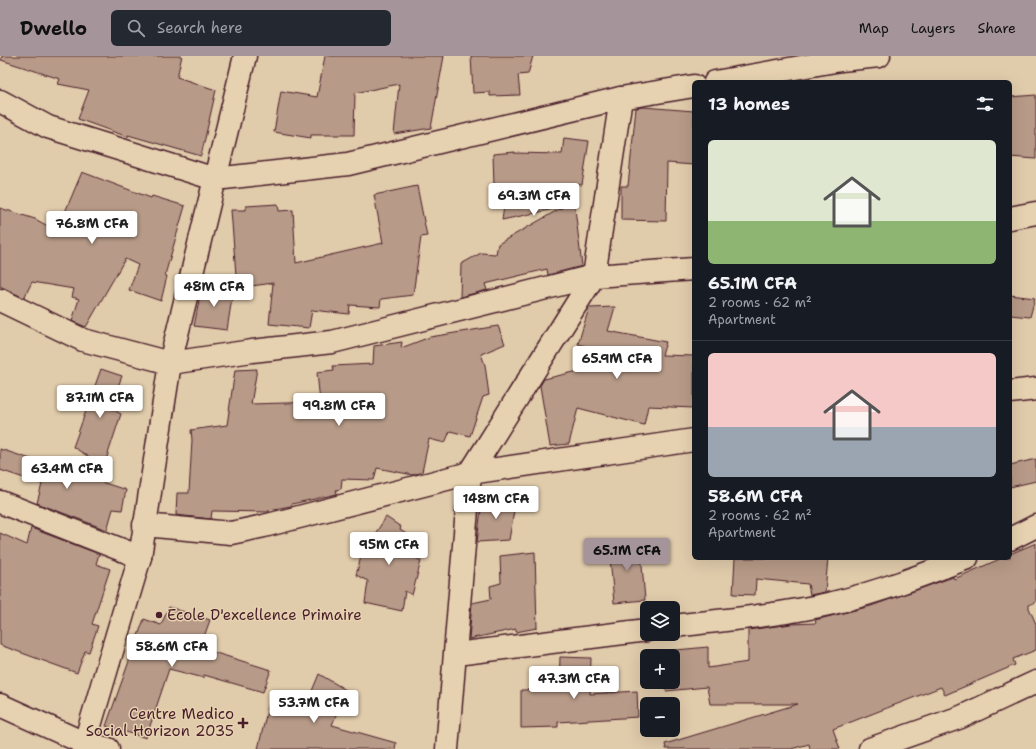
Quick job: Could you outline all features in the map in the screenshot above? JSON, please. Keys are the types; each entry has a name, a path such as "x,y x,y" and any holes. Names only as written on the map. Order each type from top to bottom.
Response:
{"street":[{"path":"84,746 140,557 170,363 245,56"},
{"path":"726,80 841,60 879,56"},
{"path":"0,100 48,127 215,179 348,164 621,98 692,86"},
{"path":"447,749 470,473 594,276 621,98"},
{"path":"1012,218 1036,213"},
{"path":"0,300 82,340 170,363 252,351 332,342 594,276 692,269"},
{"path":"1012,392 1036,389"},
{"path":"144,525 231,533 264,526 470,473 692,440"},
{"path":"0,502 140,557"},
{"path":"1012,538 1036,526"},
{"path":"680,625 756,616 833,603 909,580 962,560"},
{"path":"456,654 640,631"},
{"path":"870,749 961,717 1036,682"},
{"path":"0,704 84,746 108,749"}],"building":[{"path":"2,56 182,56 177,77 216,90 201,156 128,135 128,137 78,119 89,90 58,84 60,79 1,60"},
{"path":"325,56 444,56 431,128 394,134 399,84 355,93 354,135 311,135 311,138 274,132 281,91 317,97"},
{"path":"471,56 533,56 528,74 518,75 520,95 490,96 490,92 473,93"},
{"path":"1036,95 1036,159 1012,157 1012,97"},
{"path":"643,107 692,111 692,165 667,163 666,221 621,220 621,186 628,186 636,108"},
{"path":"564,138 589,141 582,185 572,184 582,266 548,275 547,269 485,284 487,290 460,297 461,264 481,253 496,254 498,244 563,207 502,220 507,185 494,186 493,154 515,152 514,153 562,154"},
{"path":"82,172 151,198 152,196 185,206 165,275 167,276 161,301 129,290 138,265 125,259 86,327 72,321 79,299 72,297 74,289 32,282 24,298 0,286 0,208 35,219 57,231"},
{"path":"417,186 427,236 421,237 413,295 381,299 380,307 350,305 349,314 312,310 309,328 269,324 273,283 237,288 231,210 246,210 246,206 278,204 279,211 293,210 296,263 383,243 374,195"},
{"path":"202,286 233,291 227,330 194,326"},
{"path":"1012,295 1035,298 1030,317 1012,315"},
{"path":"615,307 608,331 666,342 662,355 692,356 692,408 648,406 644,425 578,408 569,444 550,446 540,386 544,379 630,359 578,344 589,308"},
{"path":"498,326 505,344 481,354 485,365 489,395 483,397 470,436 450,431 445,443 429,439 422,472 413,475 377,468 374,480 342,479 341,489 336,490 337,494 269,510 269,512 212,511 211,519 176,515 177,493 189,493 192,440 191,430 227,425 235,370 257,369 251,404 320,402 317,372 334,370 333,366 373,364 374,346 402,342 401,348 430,337"},
{"path":"101,369 122,376 110,408 121,414 104,466 73,447"},
{"path":"0,449 126,490 122,510 113,509 107,530 37,503 42,484 0,470"},
{"path":"1036,459 1036,481 1012,487 1012,465"},
{"path":"516,499 509,540 477,542 482,501"},
{"path":"386,517 401,527 400,530 416,540 408,554 421,561 412,595 405,591 402,611 365,603 368,581 356,575 367,535 373,537"},
{"path":"31,528 99,554 96,564 110,569 92,624 98,626 89,652 85,651 77,673 0,645 0,533 27,545"},
{"path":"640,542 645,600 614,603 609,545"},
{"path":"1036,543 1036,602 1029,605 1029,608 1036,624 1036,650 1013,659 1015,665 945,695 941,687 833,729 840,749 810,749 809,744 791,749 666,749 665,744 798,704 710,704 707,687 666,691 665,689 680,689 680,650 708,647 708,668 748,662 748,630 791,624 816,623 815,620 871,606 953,577 954,579 997,560 1012,560 1012,553"},
{"path":"535,552 537,628 516,632 516,629 469,639 472,603 491,599 490,586 501,583 500,556"},
{"path":"735,560 828,560 825,592 810,595 808,584 756,579 755,595 733,594"},
{"path":"169,607 210,620 200,648 271,670 263,692 204,675 204,678 169,669 146,738 106,726 144,619 161,625"},
{"path":"560,657 591,658 590,694 637,691 638,717 558,722 558,727 521,728 521,690 559,689"},
{"path":"319,674 346,690 332,725 396,743 395,749 258,749 270,698 305,708"}],"place":[{"name":"Ecole D'excellence Primaire","path":"159,615"},
{"name":"Centre Medico Social Horizon 2035","path":"243,723"}]}
